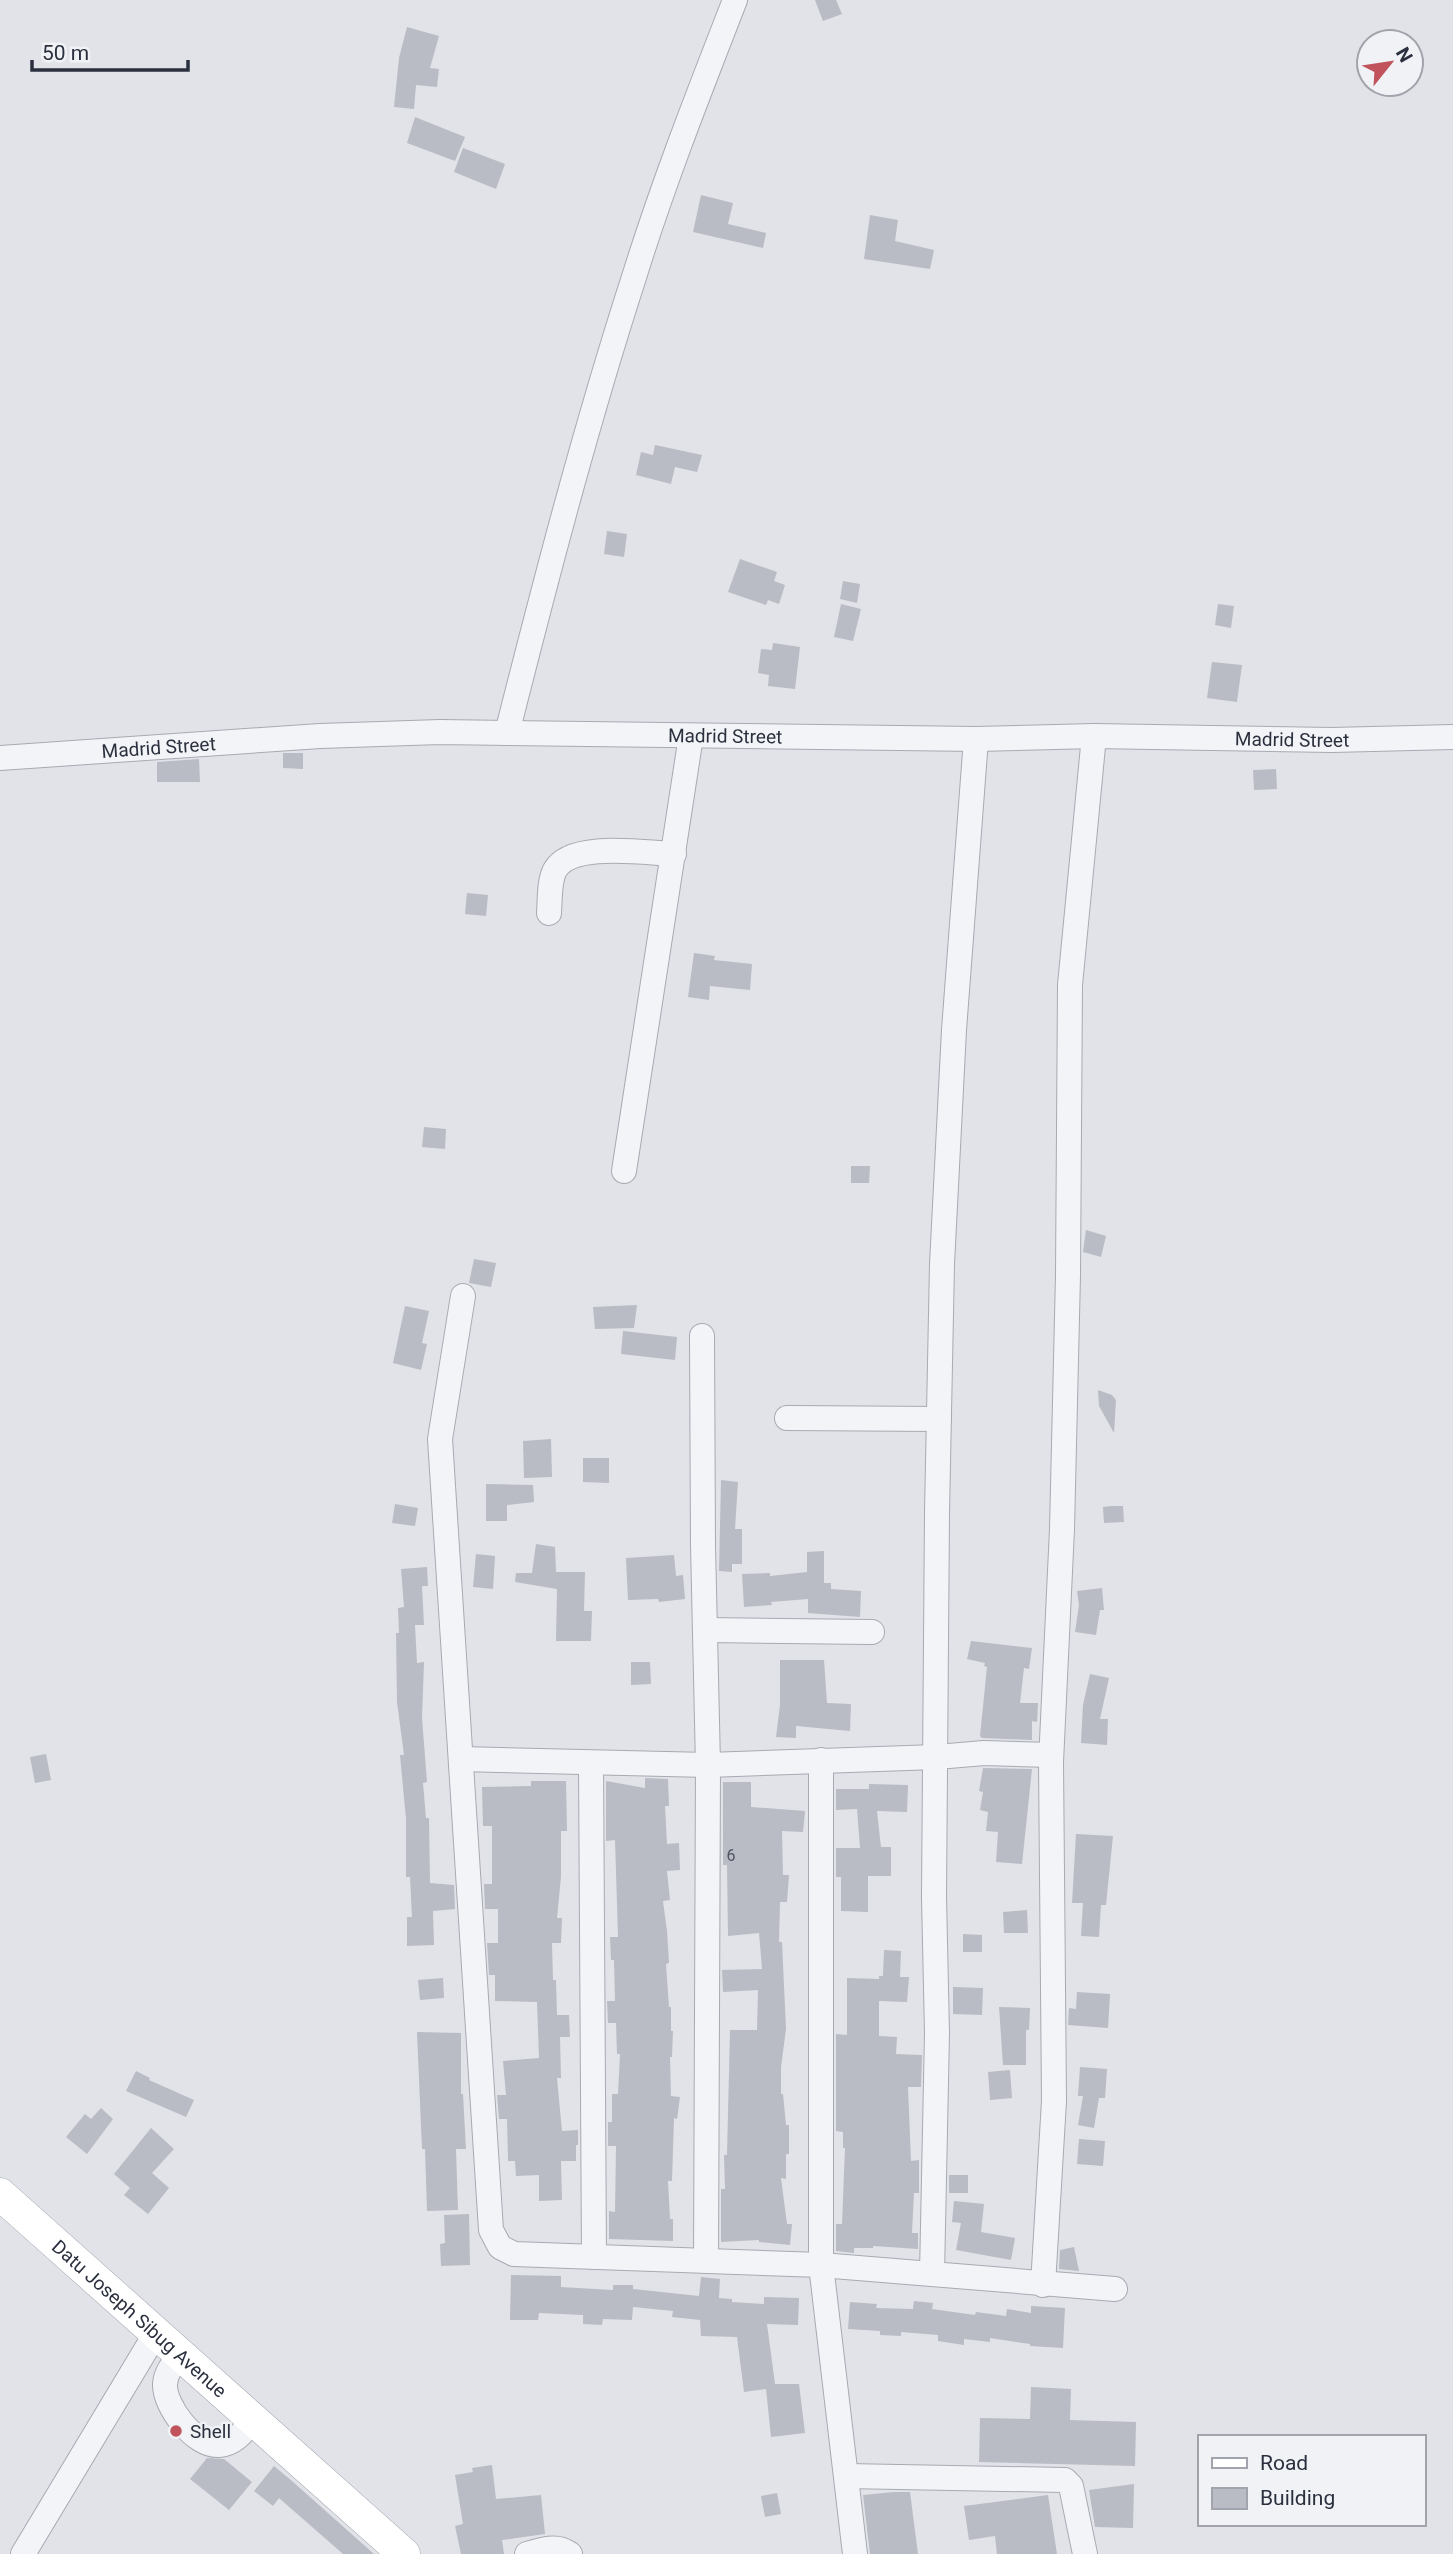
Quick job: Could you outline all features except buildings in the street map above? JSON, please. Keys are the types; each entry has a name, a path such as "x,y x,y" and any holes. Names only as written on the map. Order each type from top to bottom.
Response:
{"main road":[{"name":"Datu Joseph Sibug Avenue","path":"0,2194 404,2554"}],"street":[{"path":"507,733 566,501 635,272 735,0"},
{"name":"Madrid Street","path":"0,758 320,736 440,732 976,738 1094,736 1291,740 1453,737"},
{"path":"624,1171 691,736"},
{"path":"1043,2285 1054,2101 1051,1755 1063,1462 1070,985 1094,736"},
{"path":"932,2274 937,2033 934,1897 942,1264 954,1030 976,738"},
{"path":"549,913 554,873 570,856 596,851 674,854"},
{"path":"463,1296 440,1440 491,2230 500,2247 514,2254 821,2265 1115,2289"},
{"path":"702,1336 708,1765 706,2261"},
{"path":"787,1418 939,1419"},
{"path":"706,1630 872,1632"},
{"path":"461,1759 708,1765 984,1753 1051,1755"},
{"path":"821,1760 821,2265 855,2554"},
{"path":"591,1763 594,2257"},
{"path":"23,2554 156,2333"},
{"path":"180,2355 167,2372 165,2386 173,2410 193,2434 207,2444 219,2445 240,2436 253,2420"},
{"path":"846,2476 1065,2480 1071,2486 1085,2554"},
{"path":"527,2554 547,2548 559,2548 570,2554"}],"place":[{"name":"Shell","path":"176,2431"}]}
